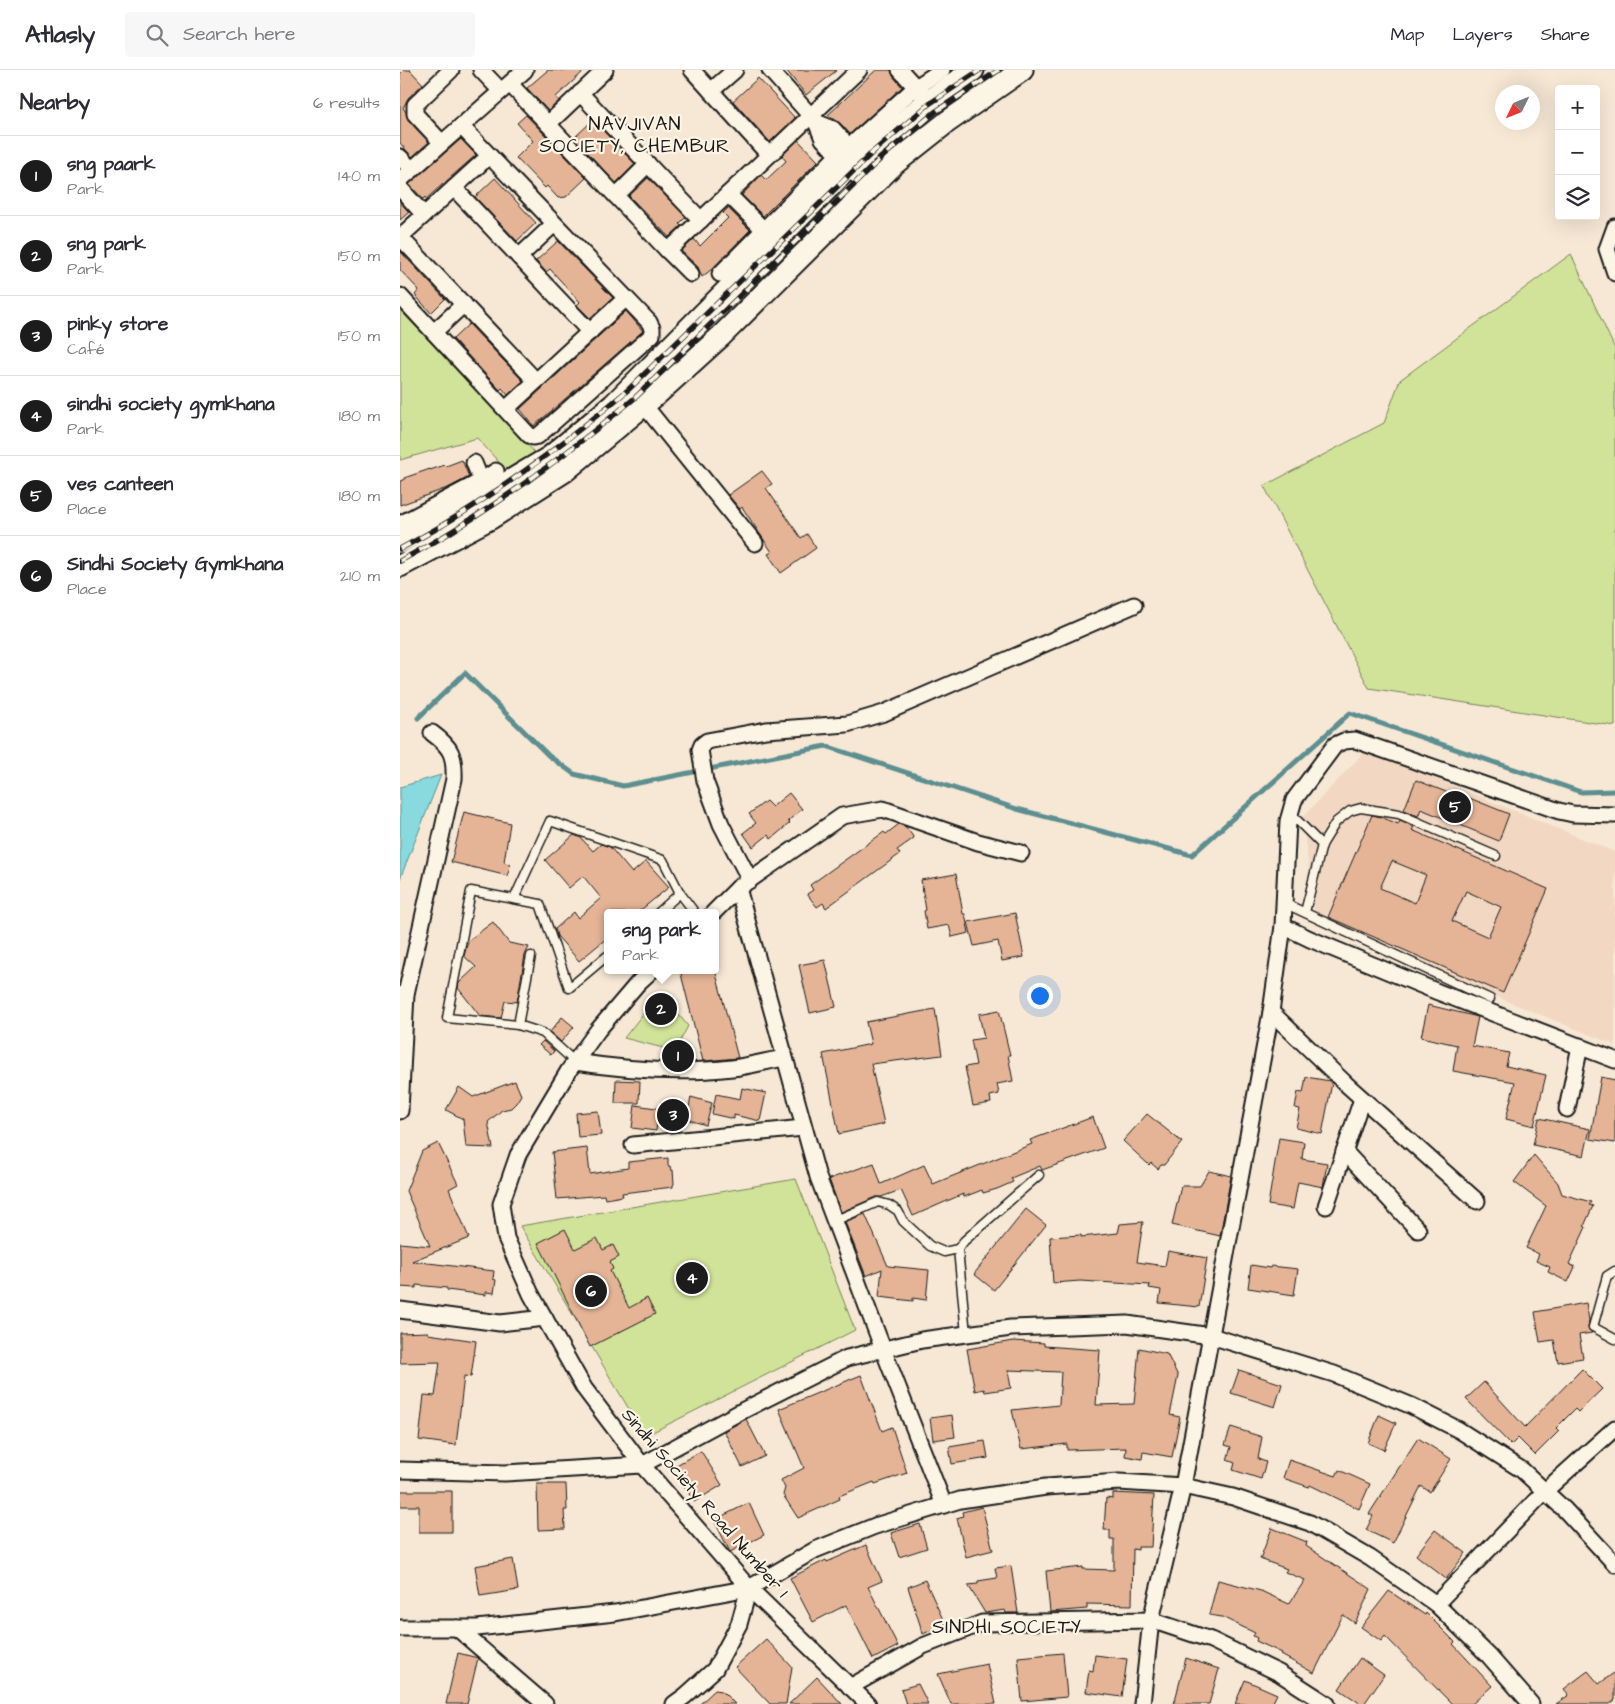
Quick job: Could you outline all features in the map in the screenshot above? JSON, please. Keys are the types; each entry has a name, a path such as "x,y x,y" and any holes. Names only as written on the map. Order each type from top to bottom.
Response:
{"main road":[{"path":"535,479 550,457 613,405 680,337 721,284 849,156 922,94 973,70"},
{"path":"400,536 441,522 485,498 535,479 565,471 644,406 699,356 894,164 947,122 1022,70"},
{"path":"721,284 742,315"},
{"path":"680,337 699,356"},
{"path":"405,564 485,498"}],"street":[{"path":"481,70 506,87 548,124 691,274"},
{"path":"400,158 406,175 525,70"},
{"path":"548,124 605,70"},
{"path":"692,70 769,155"},
{"path":"711,91 735,70"},
{"path":"770,70 813,119 833,129 849,156 874,185"},
{"path":"900,70 922,94 942,70"},
{"path":"441,73 415,105 415,114 442,143"},
{"path":"668,251 769,155 813,119 849,73"},
{"path":"580,93 701,220"},
{"path":"400,296 529,435 533,437 538,436 652,335 652,328 649,322 461,126"},
{"path":"489,156 400,237 536,381"},
{"path":"616,196 648,164"},
{"path":"400,188 424,215"},
{"path":"454,188 590,332"},
{"path":"728,194 769,235"},
{"path":"519,257 554,224"},
{"path":"1615,227 1607,249 1615,273"},
{"path":"506,409 626,299"},
{"path":"434,332 464,304"},
{"path":"595,386 613,405"},
{"path":"644,406 755,543"},
{"path":"474,464 485,498"},
{"path":"485,498 496,471"},
{"path":"400,536 405,564"},
{"path":"944,1505 818,1178 784,1058 744,884 705,781 700,750 702,745 713,739 766,730 847,724 884,713 1134,605"},
{"path":"400,1111 403,995 454,779 455,766 452,752 443,741 432,733"},
{"path":"1142,1704 1151,1620 1183,1486 1272,1012 1283,926 1290,813 1294,800 1335,745 1344,741 1355,740 1559,811 1573,814 1615,815"},
{"path":"717,909 744,884 842,816 883,810 978,842 1021,854"},
{"path":"1283,926 1438,992 1615,1060"},
{"name":"Sindhi Society Road Number 1","path":"648,974 598,1030 575,1062 518,1155 501,1204 506,1238 531,1294 584,1388 642,1465 749,1588 868,1704"},
{"path":"1272,1012 1362,1099 1477,1201"},
{"path":"1567,1109 1580,1046"},
{"path":"575,1062 647,1070 699,1070 732,1068 784,1058"},
{"path":"1326,1206 1362,1099"},
{"path":"633,1145 804,1128"},
{"path":"1344,1151 1418,1230"},
{"path":"400,1310 500,1323 545,1318"},
{"path":"400,1470 504,1473 642,1465 742,1411 848,1358 922,1340 1011,1328 1126,1324 1211,1336 1334,1374 1412,1406 1459,1430 1522,1470 1565,1510 1615,1564"},
{"path":"1436,1604 1545,1491 1615,1428"},
{"path":"400,1628 477,1628 615,1613 749,1588 815,1550 876,1526 960,1500 1055,1486 1119,1482 1183,1486 1232,1497 1310,1524 1370,1558 1436,1604 1489,1656 1531,1704"},
{"path":"674,1704 715,1669 739,1624 749,1588"},
{"path":"850,1687 923,1646 982,1623 1151,1620 1211,1640 1280,1673 1327,1704"},
{"path":"457,1628 545,1704"}],"lane":[{"path":"1305,912 1322,845 1336,822 1350,811 1361,808 1399,814 1496,856"},
{"path":"1290,813 1322,845"},
{"path":"514,899 550,821 663,860 680,893 692,909"},
{"path":"575,1062 543,1033 518,1025 447,1018 471,891 540,904 570,988 604,959"},
{"path":"662,909 680,893"},
{"path":"1284,903 1490,999"},
{"path":"518,1025 531,956"},
{"path":"966,1334 958,1250 964,1241 1039,1175"},
{"path":"834,1222 878,1202 889,1205 898,1211 904,1221 930,1246 944,1252 958,1250"},
{"path":"1615,1271 1607,1276 1592,1327 1615,1339"}],"shaded area":[{"path":"1366,750 1615,852 1615,1045 1316,923 1302,818"}],"green space":[{"path":"1571,254 1615,349 1615,726 1369,688 1264,486 1384,423 1400,380"},
{"path":"400,310 537,455 507,471 477,438 400,460"},
{"path":"660,992 688,1026 675,1051 624,1038"},
{"path":"796,1179 855,1330 645,1436 520,1226"}],"water":[{"path":"441,775 400,879 400,787"}],"building":[{"path":"404,70 410,70 423,84 408,98 403,108 408,120 429,142 412,157 400,143 400,74"},
{"path":"548,70 585,70 556,97 559,101 548,111 527,88"},
{"path":"786,70 837,70 806,95"},
{"path":"876,70 891,70 893,76 902,87 850,134 840,123 828,115"},
{"path":"758,78 795,118 770,142 733,101"},
{"path":"526,115 586,178 566,197 558,198 547,186 545,188 516,158 533,141 517,123"},
{"path":"593,120 635,164 616,183 574,138"},
{"path":"461,139 476,155 426,199 425,197 423,199 409,184"},
{"path":"798,140 818,161 763,216 742,195 761,175 766,180 786,161 782,156"},
{"path":"495,178 536,223 517,241 475,197"},
{"path":"648,178 686,217 679,224 681,226 669,237 629,196"},
{"path":"400,202 409,212 400,220"},
{"path":"728,208 750,230 702,277 698,267 681,251 694,239 700,246 728,218 723,213"},
{"path":"558,241 613,298 590,318 577,305 580,302 550,269 546,272 536,261"},
{"path":"400,251 445,299 431,313 415,295 419,290 400,270"},
{"path":"626,311 643,331 534,426 520,409"},
{"path":"469,324 523,381 508,395 502,388 500,390 453,339"},
{"path":"462,460 469,477 450,487 400,505 400,481 404,480 404,478"},
{"path":"762,471 772,484 766,488 801,538 807,534 816,548 781,573 768,554 772,552 742,507 740,509 728,495"},
{"path":"1416,780 1456,796 1457,793 1509,814 1499,841 1421,809 1418,816 1404,810"},
{"path":"789,793 802,809 788,821 790,823 771,839 768,835 753,847 743,833 756,823 749,814 766,801 772,807"},
{"path":"464,812 510,823 504,862 510,865 508,876 451,862"},
{"path":"1372,815 1398,824 1400,820 1414,827 1412,830 1548,889 1503,993 1328,917","holes":["1392,861 1426,875 1415,903 1380,888","1466,891 1501,907 1488,937 1452,921"]},
{"path":"899,824 906,827 914,838 897,850 900,854 826,908 823,903 817,907 807,894 813,890 810,885 884,832 886,834"},
{"path":"574,835 581,838 593,851 601,844 610,847 632,873 646,861 669,887 642,909 604,909 604,940 579,961 557,936 555,929 574,912 578,918 601,898 583,876 569,888 545,860"},
{"path":"956,874 963,914 965,914 969,933 952,937 949,925 927,929 921,880"},
{"path":"1015,913 1024,957 1002,961 998,941 974,946 968,922"},
{"path":"493,922 509,943 529,947 525,955 517,1002 505,1001 501,1018 480,1016 458,988 459,983 476,967 464,956 469,940"},
{"path":"825,960 836,1007 810,1013 799,965"},
{"path":"681,974 716,974 738,1058 703,1061"},
{"path":"1428,1005 1478,1017 1472,1046 1509,1053 1506,1066 1546,1075 1534,1126 1506,1119 1515,1082 1453,1071 1457,1045 1421,1037"},
{"path":"935,1009 942,1055 871,1064 884,1124 839,1134 823,1054 871,1044 866,1022"},
{"path":"999,1010 1010,1055 1008,1055 1013,1081 997,1084 999,1094 990,1096 991,1103 973,1106 965,1067 976,1065 971,1040 984,1038 979,1014"},
{"path":"562,1017 574,1027 561,1042 550,1032"},
{"path":"543,1041 554,1051 551,1055 539,1045"},
{"path":"1306,1077 1332,1083 1322,1134 1296,1128 1300,1109 1295,1108 1298,1092 1303,1093"},
{"path":"1601,1077 1615,1080 1615,1143 1590,1139"},
{"path":"616,1080 640,1081 639,1103 615,1103"},
{"path":"515,1081 521,1095 516,1103 511,1108 502,1110 488,1122 493,1148 466,1147 463,1119 446,1110 459,1087 473,1097"},
{"path":"742,1088 766,1093 760,1121 734,1115 734,1119 712,1114 716,1094 740,1099"},
{"path":"691,1097 712,1103 706,1125 682,1118 680,1128 657,1123 656,1131 632,1128 635,1105 663,1109 665,1101 689,1107"},
{"path":"598,1111 601,1135 578,1137 576,1113"},
{"path":"1147,1114 1182,1142 1164,1165 1161,1165 1158,1169 1151,1163 1149,1165 1123,1141"},
{"path":"1093,1117 1104,1148 1042,1170 1040,1166 1011,1178 1013,1182 997,1189 983,1193 982,1190 964,1197 963,1194 913,1216 901,1190 876,1197 841,1212 829,1179 874,1163 881,1184 924,1165 933,1184 1032,1144 1030,1140"},
{"path":"1539,1118 1590,1129 1584,1156 1533,1145"},
{"path":"1279,1138 1304,1142 1302,1159 1327,1163 1323,1187 1298,1182 1293,1209 1268,1205"},
{"path":"438,1143 458,1184 449,1189 469,1238 412,1261 494,1271 493,1279 496,1280 494,1293 486,1292 486,1295 416,1285 416,1288 400,1287 400,1243 430,1246 406,1191 422,1151"},
{"path":"587,1148 590,1174 628,1168 628,1162 668,1158 668,1166 673,1170 673,1187 622,1193 623,1196 605,1199 604,1195 557,1199 552,1152"},
{"path":"1534,1155 1558,1183 1562,1194 1591,1202 1589,1205 1593,1206 1584,1226 1586,1227 1569,1264 1575,1267 1568,1282 1548,1272 1550,1267 1536,1261 1539,1254 1526,1248 1546,1206 1514,1182"},
{"path":"1209,1171 1231,1176 1220,1236 1172,1225 1181,1186 1200,1186"},
{"path":"1026,1209 1046,1225 994,1290 974,1274"},
{"path":"865,1214 888,1266 929,1270 926,1300 913,1298 913,1301 879,1297 882,1269 866,1276 845,1222"},
{"path":"1143,1222 1137,1262 1165,1266 1168,1251 1207,1258 1199,1307 1159,1303 1161,1290 1149,1288 1150,1285 1080,1281 1053,1283 1050,1237 1081,1235 1081,1237 1118,1233 1120,1224"},
{"path":"565,1229 575,1249 597,1238 603,1250 613,1245 619,1257 610,1262 613,1269 610,1271 629,1308 647,1298 655,1314 590,1347 538,1243"},
{"path":"1251,1265 1298,1269 1294,1295 1248,1288"},
{"path":"1586,1303 1589,1320 1588,1328 1592,1333 1579,1335 1583,1358 1558,1362 1554,1340 1540,1342 1535,1312"},
{"path":"428,1332 428,1334 476,1341 471,1377 464,1376 456,1445 419,1440 424,1395 435,1396 440,1362 400,1363 400,1333"},
{"path":"1013,1341 1044,1343 1044,1346 1100,1350 1096,1405 1134,1404 1139,1348 1167,1354 1178,1376 1170,1415 1180,1417 1172,1457 1143,1452 1142,1459 1125,1456 1126,1448 1067,1450 1067,1444 1021,1449 1012,1410 1059,1405 1061,1372 1008,1370 1011,1388 985,1392 984,1389 975,1391 967,1349"},
{"path":"1582,1369 1602,1389 1578,1412 1575,1409 1556,1428 1559,1431 1535,1455 1518,1438 1511,1445 1466,1399 1484,1382 1525,1427"},
{"path":"1239,1370 1282,1384 1275,1407 1231,1393"},
{"path":"861,1375 882,1431 892,1427 907,1473 875,1484 874,1482 839,1496 840,1499 798,1518 783,1495 785,1488 781,1480 804,1468 779,1409"},
{"path":"952,1415 955,1437 933,1440 930,1418"},
{"path":"1379,1415 1396,1423 1384,1450 1368,1443"},
{"path":"746,1419 765,1456 742,1467 724,1431"},
{"path":"1231,1427 1262,1437 1258,1459 1266,1462 1261,1479 1233,1470 1235,1463 1227,1460 1231,1447 1225,1445"},
{"path":"1418,1438 1451,1459 1430,1492 1421,1486 1393,1543 1366,1530 1373,1516 1369,1514"},
{"path":"985,1441 988,1458 952,1464 949,1447"},
{"path":"701,1451 722,1485 694,1502 673,1467"},
{"path":"1289,1460 1336,1476 1339,1470 1370,1484 1359,1509 1310,1485 1309,1487 1283,1478"},
{"path":"537,1484 566,1484 567,1510 564,1510 565,1529 538,1530"},
{"path":"400,1491 452,1491 452,1532 419,1532 419,1506 400,1506"},
{"path":"1113,1493 1154,1495 1151,1547 1138,1547 1138,1550 1133,1549 1132,1605 1087,1604 1087,1609 1050,1612 1046,1571 1083,1567 1083,1569 1114,1570 1114,1539 1110,1539 1110,1530 1104,1530 1106,1498 1113,1499"},
{"path":"749,1503 764,1535 730,1552 714,1520"},
{"path":"982,1507 993,1550 966,1557 957,1518 963,1516 962,1512"},
{"path":"920,1524 927,1548 899,1557 891,1533"},
{"path":"1272,1528 1307,1542 1306,1546 1371,1589 1355,1623 1343,1615 1314,1673 1281,1655 1282,1653 1256,1641 1257,1638 1253,1636 1255,1633 1222,1617 1209,1615 1218,1580 1261,1591 1289,1604 1305,1580 1285,1572 1287,1569 1260,1559"},
{"path":"1435,1530 1466,1553 1446,1579 1416,1555"},
{"path":"866,1545 882,1581 868,1587 898,1646 873,1659 846,1605 813,1622 790,1578 826,1560 827,1562"},
{"path":"513,1559 518,1590 480,1596 475,1566"},
{"path":"1011,1566 1018,1613 1006,1613 1005,1610 985,1613 968,1585 978,1584 978,1581 997,1578 995,1568"},
{"path":"925,1580 945,1624 923,1634 908,1587"},
{"path":"1389,1591 1425,1615 1426,1613 1455,1642 1453,1644 1492,1686 1472,1704 1452,1704 1385,1636 1381,1641 1361,1627"},
{"path":"766,1639 792,1667 786,1704 770,1704 735,1667"},
{"path":"458,1653 478,1658 467,1704 446,1704"},
{"path":"1063,1653 1067,1697 1022,1701 1018,1657"},
{"path":"1095,1655 1127,1659 1122,1697 1086,1692 1089,1670 1093,1671"},
{"path":"1186,1658 1219,1669 1209,1704 1174,1704"},
{"path":"1360,1658 1384,1675 1364,1704 1361,1704 1339,1689"},
{"path":"987,1664 996,1704 951,1704 938,1674"},
{"path":"1588,1671 1599,1684 1615,1672 1615,1700 1610,1704 1556,1704 1569,1695 1564,1689"},
{"path":"817,1677 842,1704 789,1704"},
{"path":"1245,1680 1277,1694 1272,1704 1235,1704"},
{"path":"918,1684 928,1704 906,1704 901,1689"},
{"path":"715,1690 722,1691 735,1704 700,1704"}],"waterway":[{"path":"418,718 465,673 549,756 574,774 623,786 826,746 1017,809 1192,855 1350,713 1581,792 1615,791"}],"railway":[{"path":"400,549 460,514 519,475 629,389 874,151 929,104 980,70"},
{"path":"400,561 432,544 522,485 636,397 881,158 935,112 999,70"}],"place":[{"name":"ves canteen","path":"1455,807"},
{"name":"sng park","path":"661,1009"},
{"name":"sng paark","path":"678,1056"},
{"name":"pinky store","path":"673,1115"},
{"name":"sindhi society gymkhana","path":"692,1278"},
{"name":"Sindhi Society Gymkhana","path":"591,1291"}],"district":[{"name":"NAVJIVAN SOCIETY, CHEMBUR","path":"635,135"},
{"name":"SINDHI SOCIETY","path":"1007,1627"}]}
